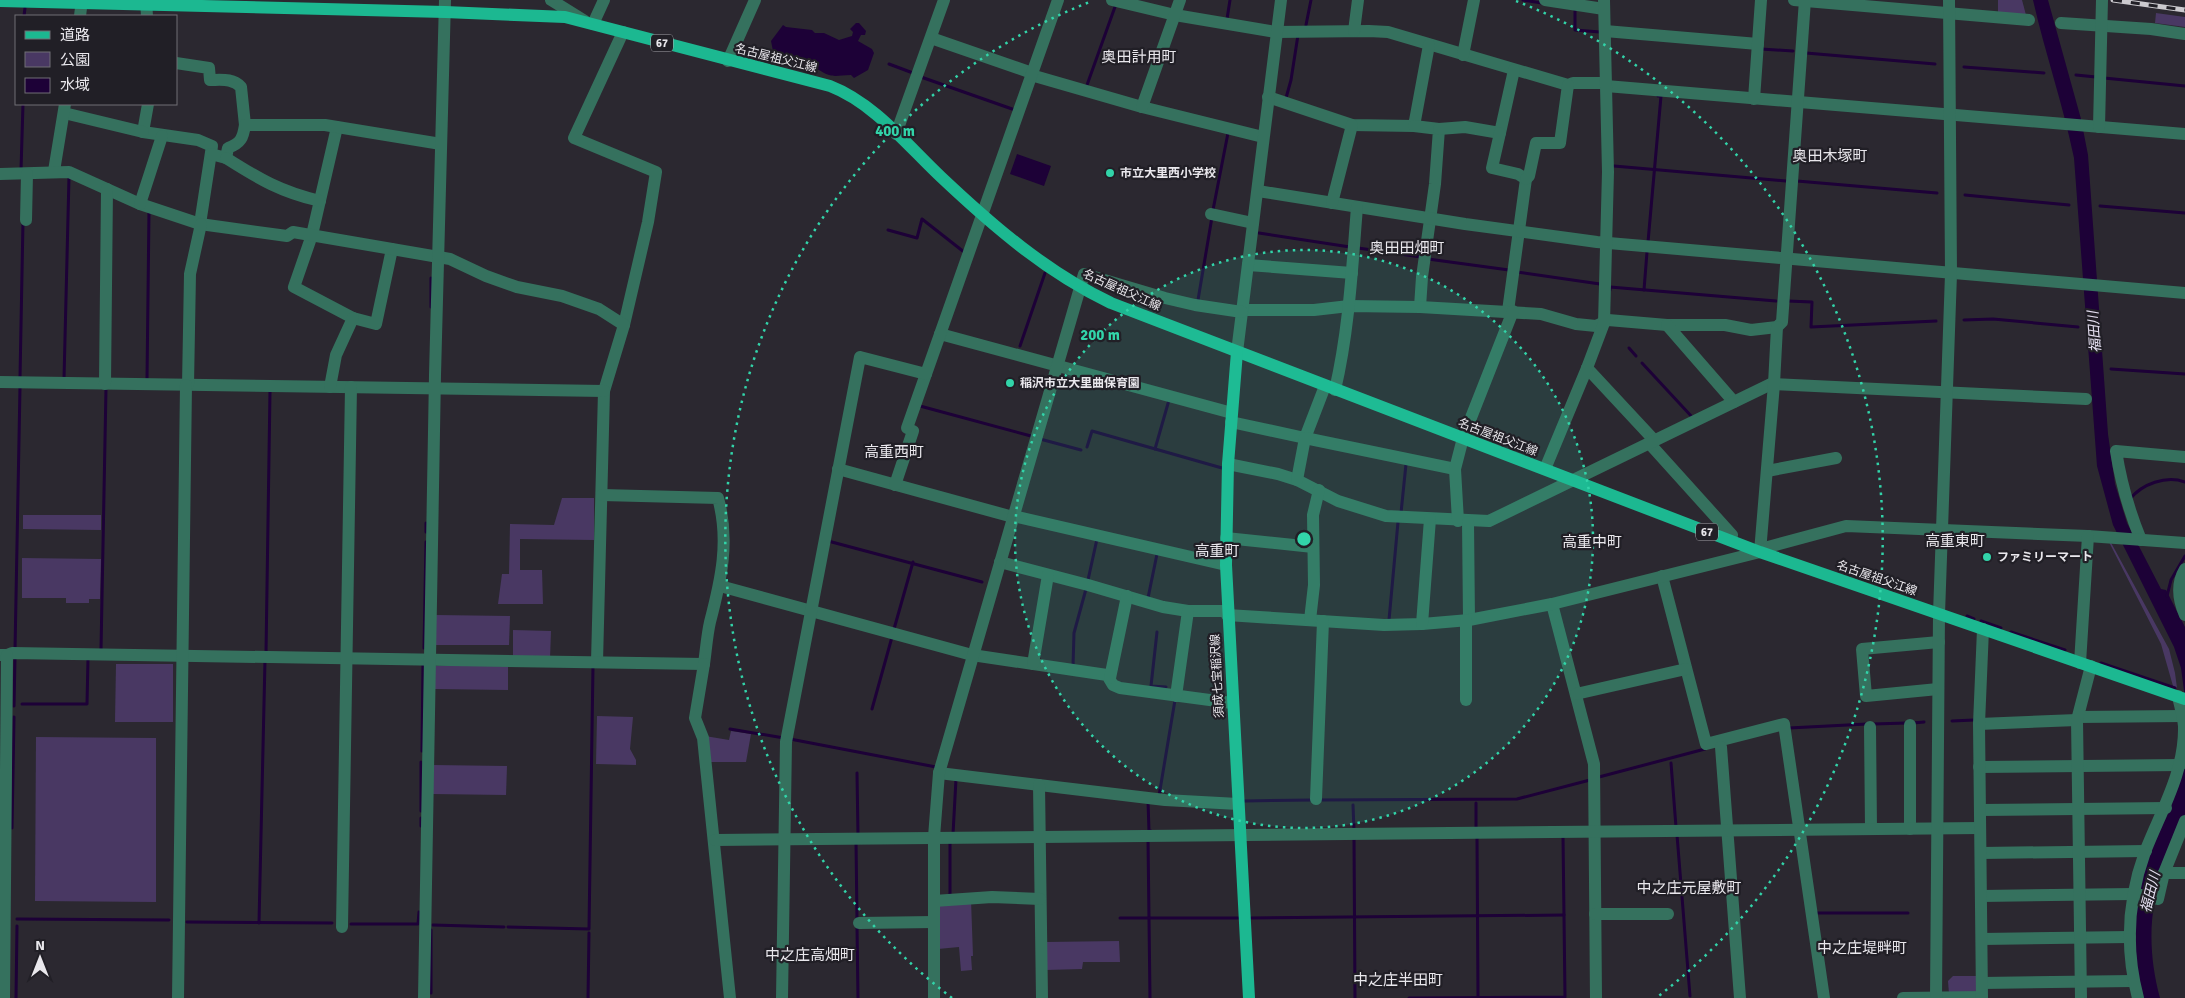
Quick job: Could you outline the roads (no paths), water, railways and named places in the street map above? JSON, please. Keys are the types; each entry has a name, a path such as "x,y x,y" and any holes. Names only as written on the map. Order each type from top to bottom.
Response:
{"main road":[{"name":"名古屋祖父江線","path":"0,2 81,7 147,7 218,3 445,6 565,18 728,61 800,77 841,90 874,113 981,215 1023,249 1080,288 1111,303 1760,552 2182,697"},
{"name":"須成七宝稲沢線","path":"1237,352 1228,464 1226,565 1248,998"}],"street":[{"path":"551,0 592,24 604,0"},
{"path":"728,61 755,0"},
{"path":"896,134 944,0"},
{"path":"895,484 913,431 907,428 1058,0"},
{"path":"1112,0 1175,15 1276,32 1388,32 1568,85 1573,83 1606,85 2185,134"},
{"path":"1142,107 1180,0"},
{"path":"1237,352 1281,0"},
{"path":"1354,31 1358,0"},
{"path":"1462,55 1474,0"},
{"path":"1545,469 1604,323 1608,172 1604,5 1546,0"},
{"path":"1754,99 1761,0"},
{"path":"934,998 934,838 939,773 1084,274 1165,298 1195,305 1242,311 1314,310 1349,306 1420,307 1542,314 1576,324 1596,326 1608,320 1666,325 1724,325 1751,330 1776,328 1782,322 1787,259 1802,0 2029,20"},
{"path":"1936,998 1939,614 1951,274 1949,0"},
{"path":"2093,127 2102,0"},
{"path":"424,998 435,389 445,6"},
{"path":"2061,23 2185,34"},
{"path":"597,662 604,391 624,325 648,222 656,172 574,138 623,32"},
{"path":"1605,35 1758,48"},
{"path":"930,38 1032,74 1142,107 1263,137"},
{"path":"1414,126 1429,45"},
{"path":"178,63 209,68 210,80 226,80 241,87 245,124 243,138 238,144 228,148 226,158"},
{"path":"1514,70 1492,168 1518,174 1526,178"},
{"path":"1466,700 1467,620 1463,521 1455,469 1463,438 1510,311 1526,178 1529,176 1536,143 1560,143 1568,85"},
{"path":"1268,97 1352,124 1414,126 1439,129 1465,127 1500,133"},
{"path":"143,132 148,105"},
{"path":"54,171 64,108 143,132 198,140 212,146 190,274 178,998"},
{"path":"245,124 325,124 441,144"},
{"path":"1332,203 1352,124"},
{"path":"338,127 312,235 294,287 354,318 376,324 392,249"},
{"path":"1420,307 1422,278 1432,218 1439,129"},
{"path":"140,204 162,136"},
{"path":"211,154 226,158 264,182 290,194 320,201"},
{"path":"0,174 69,172 140,204 200,224 288,236 293,232 450,259 486,276 517,287 562,296 591,306 624,325"},
{"path":"26,220 27,174"},
{"path":"105,384 107,190"},
{"path":"1258,191 1519,232 1607,243 2185,293"},
{"path":"1297,480 1305,438 1330,388 1344,353 1357,207"},
{"path":"1211,214 1253,223"},
{"path":"1248,265 1352,273"},
{"path":"330,387 336,355 354,318"},
{"path":"1666,325 1734,402"},
{"path":"1760,552 1774,384 1776,328"},
{"path":"940,334 1305,438 1455,469"},
{"path":"782,998 786,742 860,357 926,374"},
{"path":"1587,368 1732,535 1730,540"},
{"path":"0,382 604,391"},
{"path":"1228,464 1297,480 1338,501 1386,516 1489,521 1771,384 2086,399"},
{"path":"342,927 351,387"},
{"path":"2140,540 2130,515 2121,482 2116,451 2185,457"},
{"path":"1767,471 1836,458"},
{"path":"838,469 1013,516 1226,565"},
{"path":"1310,620 1314,585 1313,514 1319,490"},
{"path":"602,495 718,498 725,530 725,548 720,586 710,624 696,718 703,738 730,998"},
{"path":"1422,624 1430,519"},
{"path":"1000,562 1162,607 1188,611 1384,625 1467,620 1552,604 1760,552 1768,547 1846,526 2088,536 2185,543"},
{"path":"2081,998 2077,718 2085,664 2088,536"},
{"path":"1226,538 1313,547"},
{"path":"2185,569 2179,583 2180,603 2185,615"},
{"path":"1033,664 1048,575"},
{"path":"1662,576 1706,744 1784,724 1824,998"},
{"path":"720,586 972,655 1107,675 1114,685 1120,688 1232,703"},
{"path":"1110,678 1127,596"},
{"path":"1552,604 1594,764 1596,998"},
{"path":"1176,696 1188,611"},
{"path":"1316,799 1323,621"},
{"path":"1903,998 1982,997 1979,724 1983,630"},
{"path":"1938,689 1866,696 1862,649 1939,642"},
{"path":"4,998 4,655 12,653 704,664"},
{"path":"1576,694 1686,669"},
{"path":"2138,998 2133,981 2130,937 2134,894 2146,851 2166,808 2184,749 2182,697"},
{"path":"1979,724 2077,718 2182,716"},
{"path":"1910,725 1910,828"},
{"path":"1870,727 1871,829"},
{"path":"1721,747 1740,998"},
{"path":"1979,768 2180,765"},
{"path":"939,773 1165,800 1238,804"},
{"path":"1039,785 1042,998"},
{"path":"1980,810 2166,808"},
{"path":"1981,896 2134,894 2158,899 2164,873 2185,821"},
{"path":"715,840 1980,828"},
{"path":"1980,853 2146,851"},
{"path":"2164,873 2185,873"},
{"path":"934,901 992,897 1040,898"},
{"path":"1595,914 1668,914"},
{"path":"859,923 934,922"},
{"path":"1982,939 2130,937"},
{"path":"1982,983 2133,981"}],"water":[{"name":"福田川","path":"2033,0 2048,0 2081,119 2088,155 2108,434 2115,484 2127,523 2161,589 2166,590 2185,627 2185,698 2181,668 2174,647 2113,525 2097,466 2074,158"},
{"path":"856,23 859,23 866,31 865,35 861,35 858,41 872,49 874,53 868,70 854,78 851,75 828,75 776,55 773,51 771,41 783,25 812,30 815,33 824,33 839,40 852,36 853,32 850,29"},
{"path":"1017,154 1051,166 1044,186 1010,174"},
{"name":"福田川","path":"2185,760 2185,814 2159,883 2153,916 2153,965 2160,998 2141,998 2136,973 2135,906 2145,867"}],"waterway":[{"path":"1227,19 1230,0"},
{"path":"1306,25 1311,0"},
{"path":"1523,0 1542,3"},
{"path":"1087,85 1116,4"},
{"path":"24,15 25,8"},
{"path":"1575,8 1575,30 1600,32"},
{"path":"1286,98 1291,80 1298,35"},
{"path":"1761,49 1793,51"},
{"path":"1806,53 1935,64"},
{"path":"889,64 913,73"},
{"path":"1964,67 2044,73"},
{"path":"2076,75 2096,77"},
{"path":"921,77 1015,110"},
{"path":"2104,78 2185,86"},
{"path":"1648,242 1661,96 1658,96"},
{"path":"21,170 23,105"},
{"path":"1213,210 1228,133"},
{"path":"1614,166 1786,181"},
{"path":"64,379 69,177"},
{"path":"1797,181 1937,193"},
{"path":"1965,195 2069,205"},
{"path":"2100,206 2185,213"},
{"path":"147,380 149,211"},
{"path":"1198,300 1212,217"},
{"path":"888,230 917,238 922,219 964,252"},
{"path":"20,378 23,221"},
{"path":"1259,233 1350,247"},
{"path":"1358,248 1421,257"},
{"path":"1644,290 1647,252"},
{"path":"1428,259 1509,270"},
{"path":"1517,272 1600,284"},
{"path":"1020,346 1045,273"},
{"path":"431,278 431,307"},
{"path":"1610,290 1610,287 1776,301"},
{"path":"1788,301 1812,302 1811,327 1936,321"},
{"path":"1964,320 1993,319 2078,327"},
{"path":"1629,348 1636,356"},
{"path":"1642,363 1693,418"},
{"path":"2111,369 2185,374"},
{"path":"15,650 20,387"},
{"path":"101,650 106,388"},
{"path":"266,653 270,391"},
{"path":"1155,449 1169,400"},
{"path":"920,406 1031,436"},
{"path":"1087,447 1092,431 1222,468"},
{"path":"1040,439 1081,450"},
{"path":"1401,513 1406,464"},
{"path":"2130,499 2141,489 2155,482 2162,480 2185,482"},
{"path":"1389,620 1398,522"},
{"path":"426,523 426,532"},
{"path":"1088,580 1097,539"},
{"path":"828,541 982,582"},
{"path":"424,648 426,542"},
{"path":"1148,598 1157,554"},
{"path":"2167,596 2171,580 2185,556"},
{"path":"894,629 913,562"},
{"path":"1073,666 1074,633 1086,589"},
{"path":"1967,616 1974,619"},
{"path":"1981,621 2001,628"},
{"path":"1157,632 1151,686 1166,687"},
{"path":"2011,632 2065,650"},
{"path":"872,709 892,637"},
{"path":"14,706 15,657"},
{"path":"22,704 87,704 88,659"},
{"path":"259,923 265,660"},
{"path":"2101,663 2175,688"},
{"path":"422,751 423,664"},
{"path":"508,927 589,929 593,666"},
{"path":"1159,796 1175,700"},
{"path":"12,828 14,717"},
{"path":"1952,721 1974,720"},
{"path":"1913,723 1924,722"},
{"path":"1873,724 1907,723"},
{"path":"1789,728 1867,724"},
{"path":"730,729 784,738"},
{"path":"790,739 936,767"},
{"path":"1599,777 1705,749"},
{"path":"421,762 421,811"},
{"path":"1671,763 1676,827"},
{"path":"857,773 858,835"},
{"path":"953,834 956,779"},
{"path":"1319,800 1517,799 1590,780"},
{"path":"1244,801 1313,800"},
{"path":"1148,801 1149,831 1151,831"},
{"path":"1476,803 1476,829"},
{"path":"1353,805 1354,830"},
{"path":"421,818 421,826"},
{"path":"1677,835 1690,996"},
{"path":"1409,998 1565,997 1563,836"},
{"path":"1354,837 1355,998"},
{"path":"1477,837 1478,997"},
{"path":"1148,839 1150,998"},
{"path":"856,841 857,920"},
{"path":"950,841 950,896"},
{"path":"351,924 418,924 419,912"},
{"path":"1817,913 1908,913"},
{"path":"1251,918 1564,915"},
{"path":"1120,918 1238,918"},
{"path":"17,919 169,920"},
{"path":"187,922 332,923"},
{"path":"433,925 504,927"},
{"path":"16,998 17,926"},
{"path":"857,926 858,998"},
{"path":"431,930 431,993"},
{"path":"588,998 589,933"}],"railway":[{"path":"2113,0 2185,10"}],"place":[{"name":"市立大里西小学校","path":"1110,173"},
{"name":"稲沢市立大里曲保育園","path":"1010,383"},
{"name":"ファミリーマート","path":"1987,557"}],"district":[{"name":"奥田計用町","path":"1139,57"},
{"name":"奥田木塚町","path":"1830,156"},
{"name":"奥田田畑町","path":"1407,248"},
{"name":"高重西町","path":"894,452"},
{"name":"高重東町","path":"1955,541"},
{"name":"高重中町","path":"1592,542"},
{"name":"高重町","path":"1217,551"},
{"name":"中之庄元屋敷町","path":"1689,888"},
{"name":"中之庄堤畔町","path":"1862,948"},
{"name":"中之庄高畑町","path":"810,955"},
{"name":"中之庄半田町","path":"1398,980"}]}
